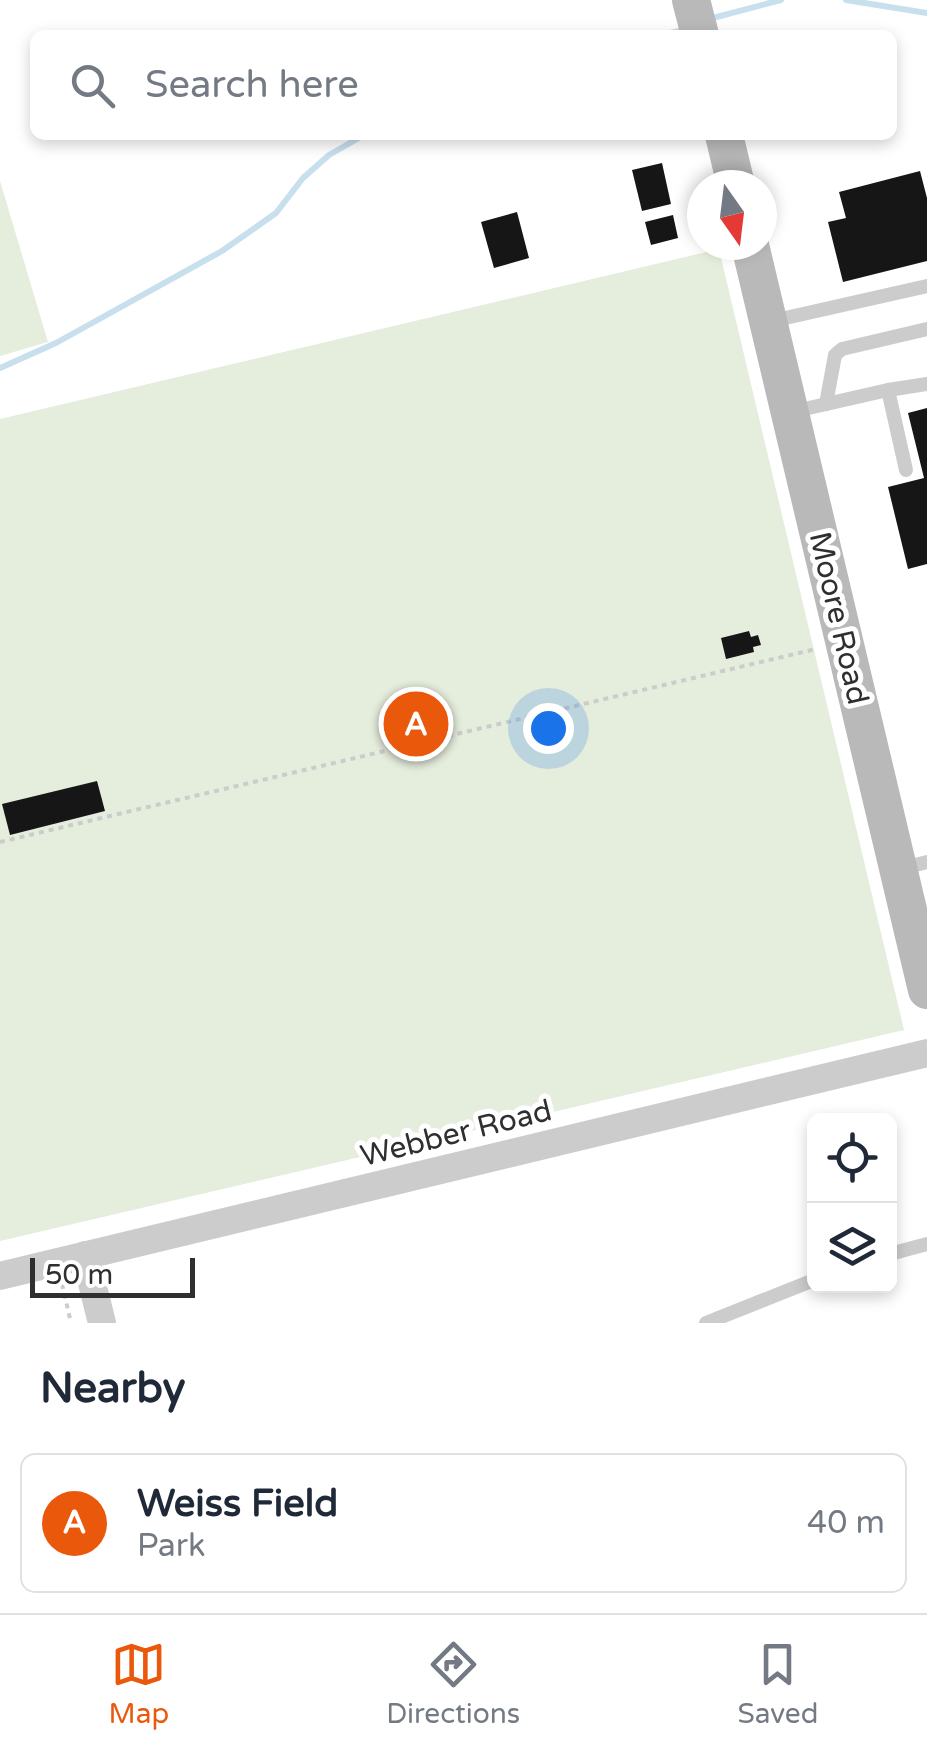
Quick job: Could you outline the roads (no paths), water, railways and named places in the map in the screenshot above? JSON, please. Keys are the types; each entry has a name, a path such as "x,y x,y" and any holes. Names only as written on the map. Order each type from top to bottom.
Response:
{"street":[{"path":"725,140 732,170"},
{"name":"Moore Road","path":"754,260 768,321 808,408 845,642 913,865 927,990"},
{"name":"Webber Road","path":"0,1276 927,1053"},
{"path":"85,1255 102,1323"}],"lane":[{"path":"768,321 927,286"},
{"path":"808,408 835,355 842,350 927,329"},
{"path":"808,408 926,383"},
{"path":"888,390 906,470"},
{"path":"897,1252 927,1244"},
{"path":"706,1323 807,1283"}],"waterway":[{"path":"709,19 781,0"},
{"path":"846,0 927,13"},
{"path":"0,368 56,343 222,251 276,213 303,178 329,155 355,140"}],"place":[{"name":"Weiss Field","path":"416,724"}]}
